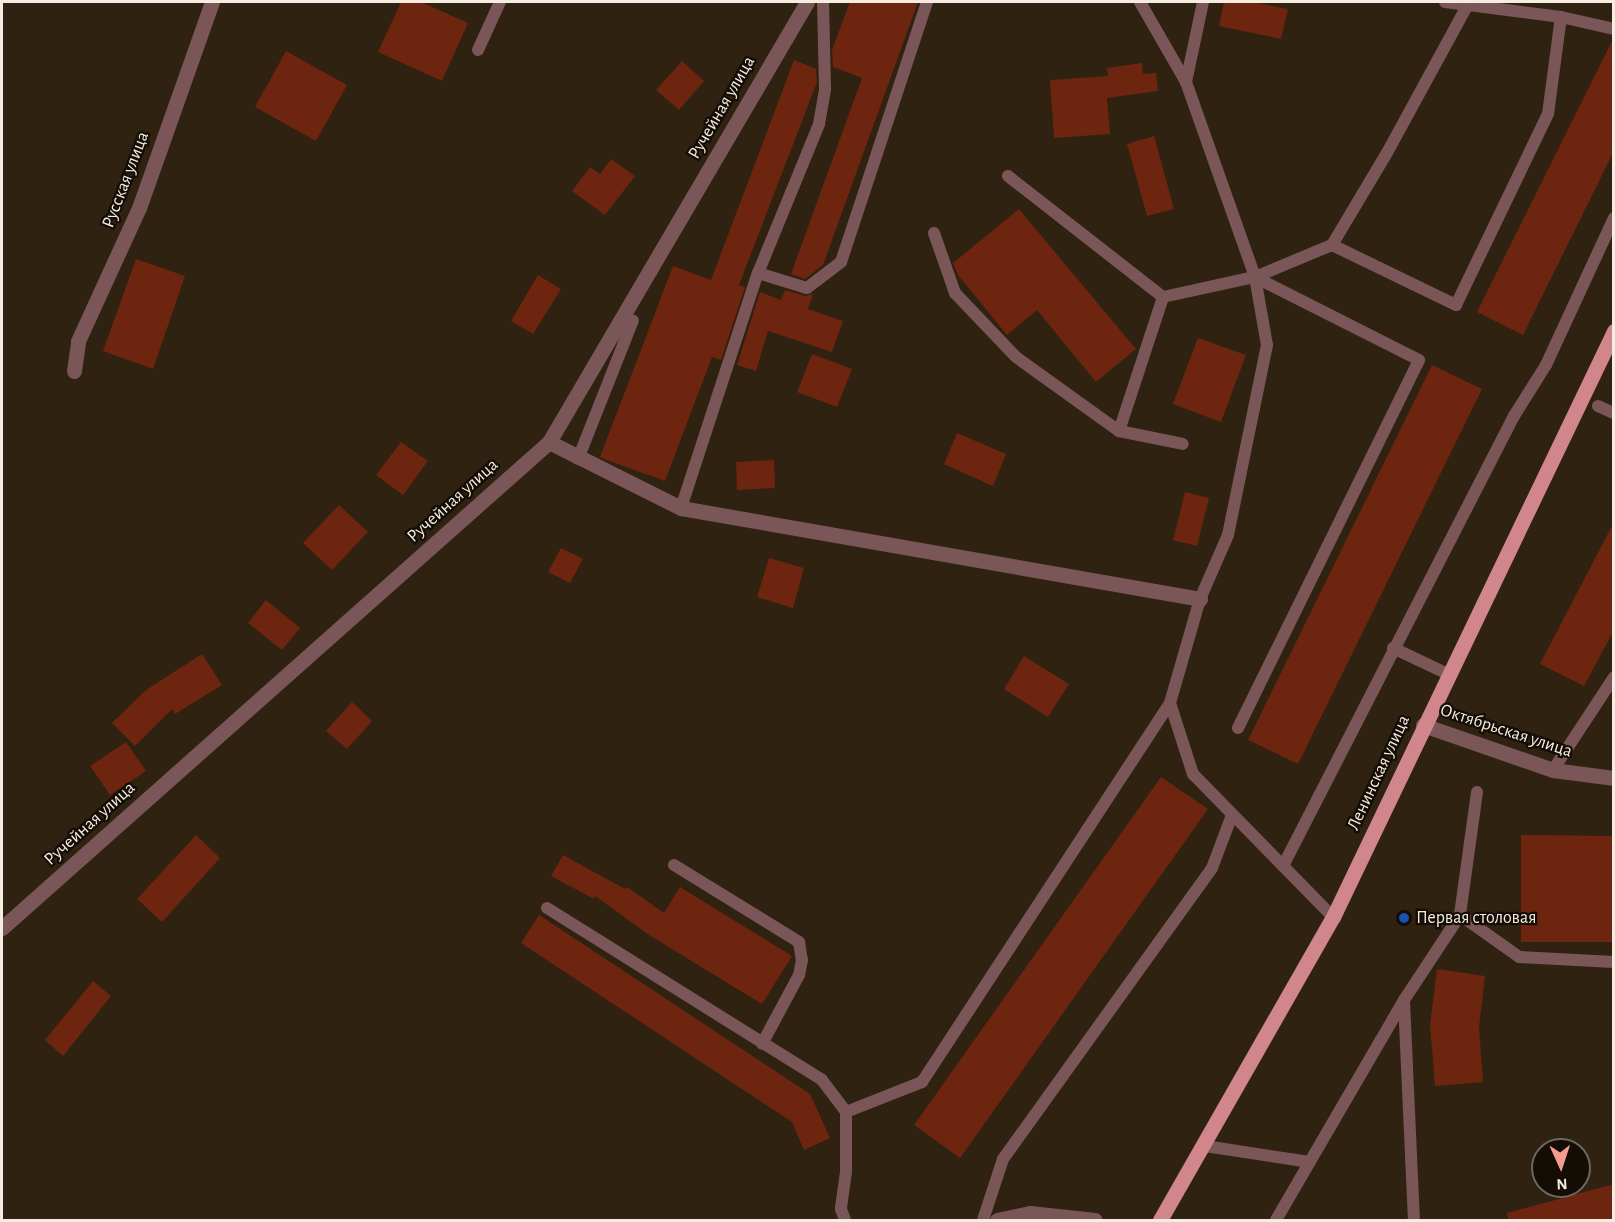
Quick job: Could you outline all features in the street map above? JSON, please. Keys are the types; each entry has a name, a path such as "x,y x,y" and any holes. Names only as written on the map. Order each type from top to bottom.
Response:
{"main road":[{"name":"Ленинская улица","path":"1160,1221 1205,1146 1333,917 1423,725 1614,331"}],"street":[{"name":"Русская улица","path":"74,370 78,341 139,208 212,2"},
{"name":"Ручейная улица","path":"2,928 549,442 807,2"},
{"path":"549,442 578,459 681,508 1200,599"},
{"name":"Октябрьская улица","path":"1423,725 1553,770 1614,778"},
{"path":"997,1221 1030,1213 1095,1221"}],"lane":[{"path":"478,50 501,2"},
{"path":"681,508 758,273 819,124 825,89 823,2"},
{"path":"758,273 807,288 841,262 927,2"},
{"path":"846,1112 922,1082 1170,703 1200,599 1228,535 1267,345 1255,277 1186,82 1140,2"},
{"path":"1186,82 1203,2"},
{"path":"1445,2 1561,17 1614,29"},
{"path":"1163,297 1255,277 1332,245 1388,151 1467,6"},
{"path":"1332,245 1456,305 1548,114 1561,17"},
{"path":"1008,176 1163,297"},
{"path":"1283,866 1514,416 1546,365 1614,218"},
{"path":"934,233 955,292 1016,357 1119,431 1184,444"},
{"path":"1238,728 1419,360 1255,277"},
{"path":"1119,431 1163,297"},
{"path":"578,459 633,320"},
{"path":"1598,406 1614,413"},
{"path":"1393,648 1448,674"},
{"path":"1553,770 1614,677"},
{"path":"1170,703 1193,774 1333,917"},
{"path":"1276,1221 1404,1000 1460,915 1477,792"},
{"path":"983,1221 1004,1159 1212,868 1232,815"},
{"path":"674,865 799,942 802,960 799,975 762,1044"},
{"path":"547,908 822,1080 846,1112 841,1209 845,1221"},
{"path":"1460,915 1519,957 1614,962"},
{"path":"1404,1000 1414,1221"},
{"path":"1205,1146 1310,1162"}],"building":[{"path":"401,2 421,2 468,23 442,81 378,52"},
{"path":"850,2 918,2 823,265 805,279 791,274 862,78 833,67 832,50"},
{"path":"1224,2 1254,2 1288,9 1281,39 1219,26"},
{"path":"1614,37 1614,151 1523,335 1477,312"},
{"path":"286,51 347,85 316,141 255,107"},
{"path":"794,60 816,69 817,82 739,285 745,287 721,360 712,357 665,481 604,459 600,457 673,266 711,280"},
{"path":"682,61 704,81 679,110 656,90"},
{"path":"1142,63 1143,74 1156,73 1158,91 1107,98 1110,134 1054,138 1050,80 1108,76 1107,68"},
{"path":"1154,136 1174,209 1147,216 1127,144"},
{"path":"611,159 635,176 605,215 572,191 590,167 600,174"},
{"path":"1019,209 1136,349 1096,382 1037,310 1007,335 958,275 953,263"},
{"path":"136,259 185,276 153,369 103,351"},
{"path":"538,275 561,289 533,334 511,321"},
{"path":"785,290 805,296 813,294 808,309 843,321 832,352 768,331 756,371 737,365 760,292 781,300"},
{"path":"1198,338 1246,355 1221,422 1173,404"},
{"path":"812,354 852,369 837,407 797,392"},
{"path":"1432,365 1482,389 1298,764 1248,740"},
{"path":"957,433 1006,454 993,486 944,464"},
{"path":"401,442 428,461 403,495 376,475"},
{"path":"774,460 775,488 737,490 736,462"},
{"path":"1185,492 1209,498 1197,546 1173,540"},
{"path":"339,505 368,532 332,570 303,543"},
{"path":"1614,522 1614,630 1584,686 1540,664"},
{"path":"561,548 583,559 570,583 548,572"},
{"path":"769,558 804,568 793,608 757,597"},
{"path":"266,600 300,628 282,650 248,623"},
{"path":"202,654 222,685 175,714 172,709 135,746 112,723 146,690"},
{"path":"1024,656 1069,684 1048,717 1004,689"},
{"path":"352,702 372,721 347,749 326,731"},
{"path":"126,742 146,771 110,795 90,766"},
{"path":"1161,777 1208,809 960,1158 914,1125"},
{"path":"196,835 220,858 162,922 137,899"},
{"path":"1521,835 1614,836 1614,942 1521,942"},
{"path":"563,855 625,889 627,887 664,913 680,887 792,956 762,1004 649,935 595,896 594,899 551,876"},
{"path":"539,915 810,1094 830,1138 804,1150 792,1122 521,943"},
{"path":"1437,969 1485,976 1479,1027 1483,1082 1435,1086 1430,1024"},
{"path":"93,981 111,996 63,1056 45,1040"},
{"path":"1614,1184 1614,1221 1508,1221 1507,1213 1562,1198 1591,1198 1591,1190"}],"place":[{"name":"Первая столовая","path":"1404,918"}]}
